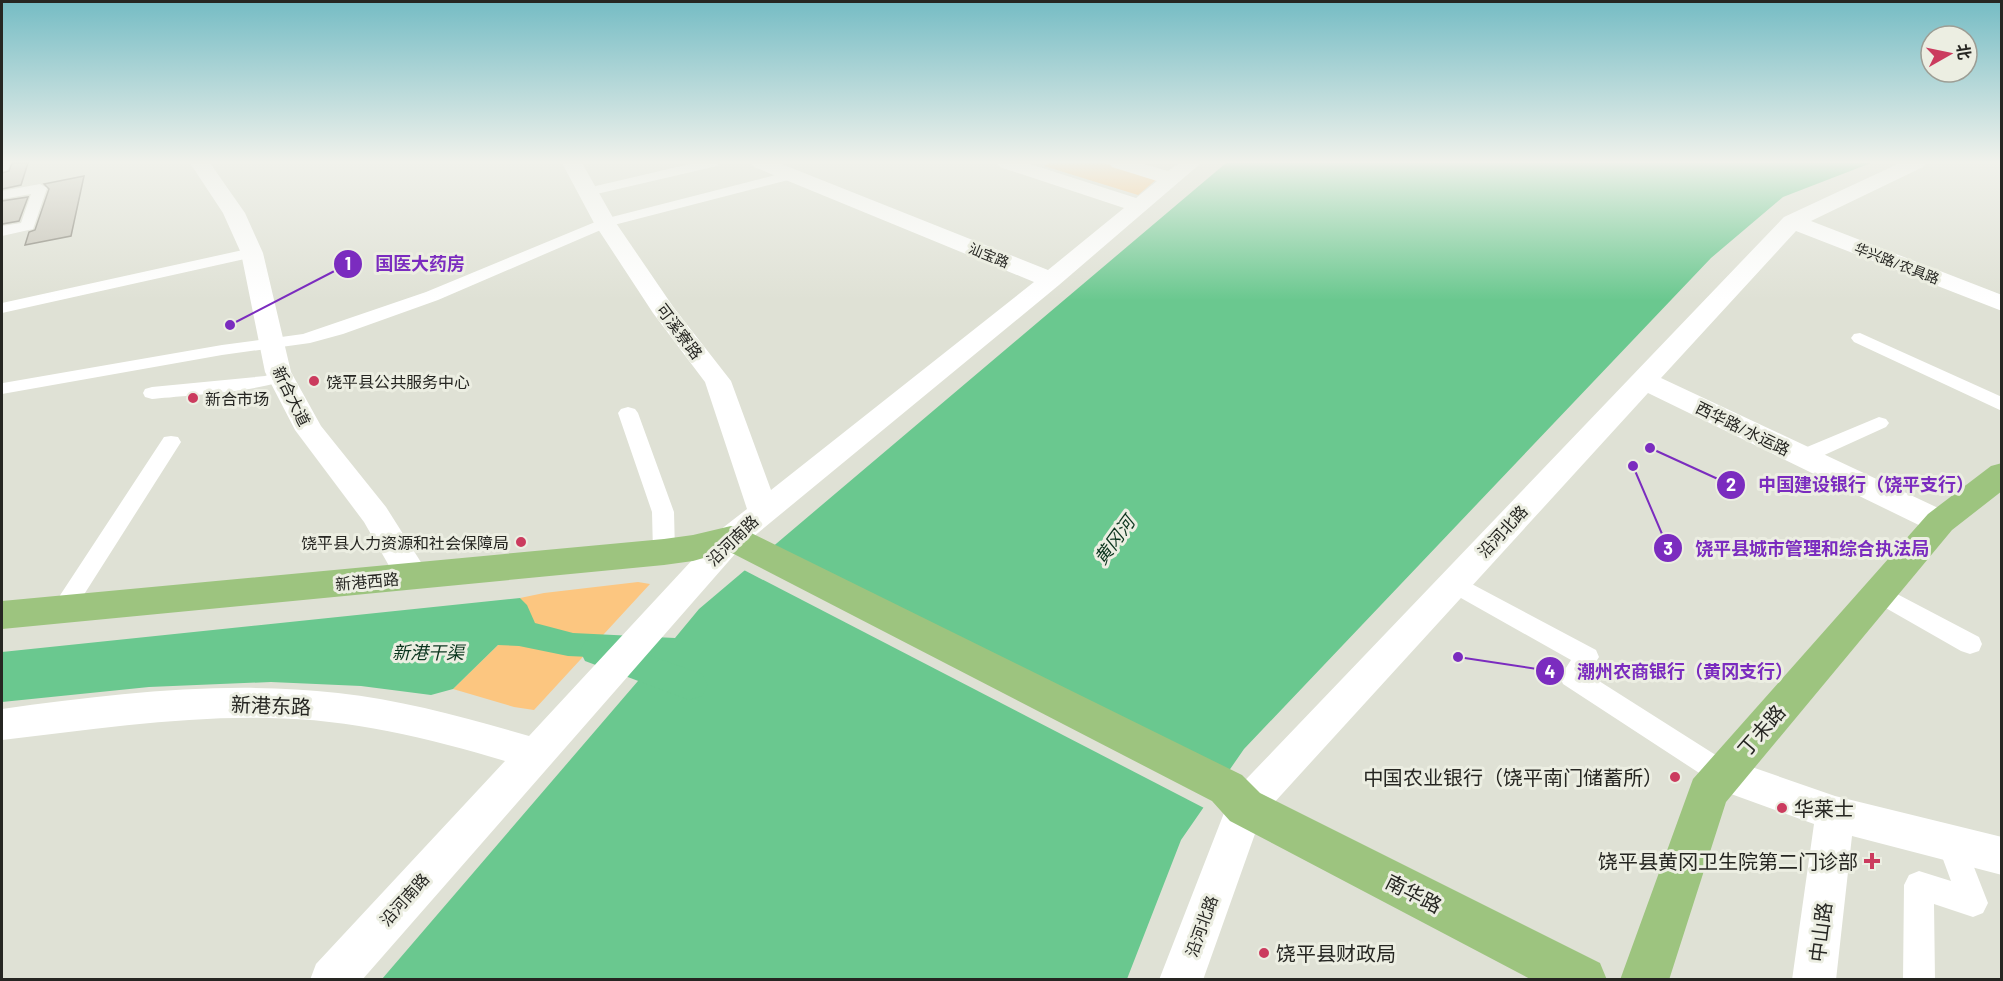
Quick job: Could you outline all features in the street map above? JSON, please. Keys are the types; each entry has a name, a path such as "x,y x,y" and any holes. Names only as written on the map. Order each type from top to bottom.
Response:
{"main road":[{"name":"新合大道","path":"231,209 252,253 280,376 309,430 375,514 412,576"},
{"name":"可溪寮路","path":"597,209 665,314 718,381 763,511"},
{"name":"汕宝路","path":"875,209 1051,280"},
{"name":"沿河南路","path":"332,980 731,538 1051,280 1135,209"},
{"name":"沿河北路","path":"1181,980 1245,807 1792,222 1820,209"},
{"name":"华兴路/农具路","path":"1792,222 2001,304"},
{"name":"西华路/水运路","path":"1643,380 1940,522"},
{"name":"丁未路","path":"1644,980 1708,792 1940,522 2001,474"},
{"name":"新港西路","path":"2,615 664,552 731,538"},
{"name":"南华路","path":"731,538 746,562 1222,804 1245,807 1583,980"},
{"name":"新港东路","path":"2,724 202,703 309,704 400,717 443,726 535,754"},
{"path":"1723,774 1835,814 2001,856"},
{"name":"中山路","path":"1814,980 1835,814"}],"street":[{"path":"2,231 28,226 33,209"},
{"path":"2,389 315,336 391,312 605,223 660,209"},
{"path":"2,308 252,253"},
{"path":"1860,338 2001,405"},
{"path":"152,393 268,381 280,376"},
{"path":"628,413 663,512 664,552"},
{"path":"1802,457 1879,423"},
{"path":"63,609 171,442"},
{"path":"1453,583 1587,657 1572,677 1723,774"},
{"path":"1878,593 1970,644"},
{"path":"1919,980 1919,885 1973,903 1951,843"}],"shaded area":[{"path":"638,582 650,584 534,710 514,707 453,689 498,645 534,623 520,598"}],"water":[{"name":"黄冈河","path":"1172,209 1769,209 1711,258 1244,749 1181,840 1127,979 382,979 656,660 568,656 519,646 498,645 453,689 431,695 361,686 271,682 149,687 2,702 2,652 520,598 527,605 535,623 573,633 675,638 699,609"}],"pier":[{"path":"769,546 1229,776 1206,809 742,569"}],"building":[{"path":"2,209 24,209 19,221 2,224"},
{"path":"42,209 77,209 71,236 25,245 29,232 35,230"}],"waterway":[{"name":"新港干渠","path":"598,651 689,685"}],"place":[{"name":"国医大药房","path":"230,325"},
{"name":"饶平县公共服务中心","path":"314,381"},
{"name":"新合市场","path":"193,398"},
{"name":"中国建设银行（饶平支行）","path":"1650,448"},
{"name":"饶平县城市管理和综合执法局","path":"1633,466"},
{"name":"饶平县人力资源和社会保障局","path":"521,542"},
{"name":"潮州农商银行（黄冈支行）","path":"1458,657"},
{"name":"中国农业银行（饶平南门储蓄所）","path":"1675,777"},
{"name":"华莱士","path":"1782,808"},
{"name":"饶平县黄冈卫生院第二门诊部","path":"1872,861"},
{"name":"饶平县财政局","path":"1264,953"}]}
